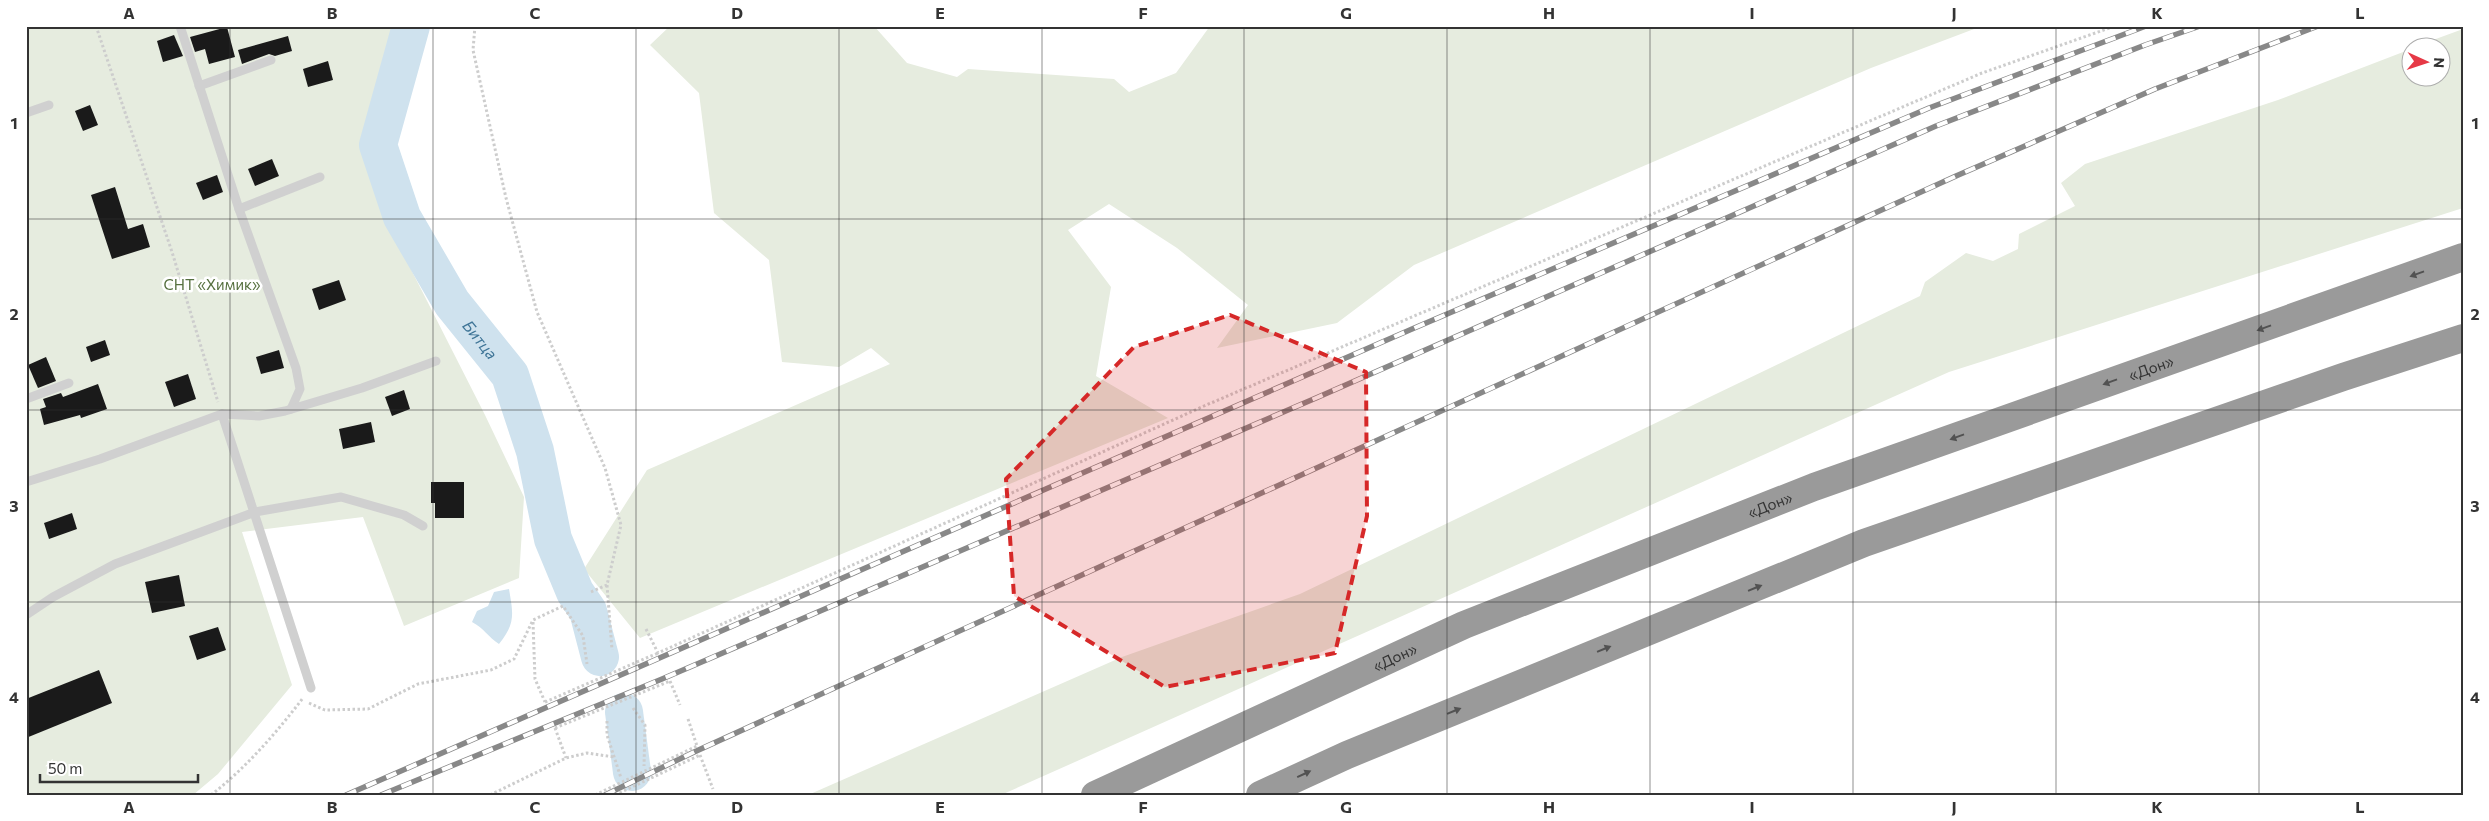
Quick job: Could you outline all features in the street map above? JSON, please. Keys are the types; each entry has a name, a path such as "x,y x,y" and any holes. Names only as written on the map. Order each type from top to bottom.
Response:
{"highway":[{"name":"«Дон»","path":"1095,795 1464,625 1574,581 1814,487 2463,257"},
{"path":"1260,795 1347,755 1864,543 2344,377 2463,338"}],"lane":[{"path":"180,26 239,209 296,368 300,389 291,409"},
{"path":"199,86 271,60"},
{"path":"26,113 49,105"},
{"path":"239,209 320,177"},
{"path":"26,482 100,459 222,414 260,416 291,409 436,361"},
{"path":"26,399 70,383"},
{"path":"222,414 256,512 311,688"},
{"path":"26,615 53,597 114,564 256,512 341,497 404,515 423,526"}],"path":[{"path":"96,26 169,243 222,414"},
{"path":"474,26 473,50 477,69 506,198 537,312 605,468 621,525 607,585 612,650"},
{"path":"532,620 535,679 545,702 658,653 1213,402 1982,73 2115,26"},
{"path":"591,592 607,585"},
{"path":"302,699 325,710 368,709 418,684 492,670 514,659 532,620 563,606 583,636 587,664"},
{"path":"646,629 658,653"},
{"path":"566,758 554,728 670,681 680,705"},
{"path":"211,795 282,725 311,688"},
{"path":"633,708 645,724 644,766"},
{"path":"595,795 697,746 688,719"},
{"path":"607,721 607,735 621,778"},
{"path":"490,795 566,758 588,753 614,757"},
{"path":"615,795 700,755 713,789"}],"highlighted area":[{"path":"1230,315 1366,372 1367,516 1335,653 1165,687 1014,596 1006,479 1134,347"}],"green space":[{"name":"СНТ «Химик»","path":"26,26 401,26 389,226 485,415 524,497 519,578 404,626 363,517 242,532 292,685 218,774 193,795 26,795"},
{"path":"670,26 874,26 907,63 957,77 968,69 1114,79 1129,92 1176,73 1210,26 1982,26 1871,68 1414,265 1337,323 1217,348 1248,305 1177,248 1109,204 1068,230 1111,287 1096,376 1168,418 640,638 584,569 647,470 890,364 871,348 839,367 782,362 769,260 714,213 699,93 650,45"},
{"path":"2463,29 2463,208 1949,372 1001,795 808,795 1122,657 1300,594 1920,296 1925,282 1966,253 1993,261 2018,249 2019,234 2075,206 2061,183 2085,164 2278,100 2402,52 2402,88 2452,88 2452,38 2438,38"}],"water":[{"path":"509,589 512,605 511,624 499,644 472,622 477,611 488,606 494,592"}],"building":[{"path":"227,27 235,57 209,64 205,49 195,52 190,37"},
{"path":"174,35 183,56 163,62 157,41"},
{"path":"288,36 292,51 275,56 269,54 242,64 238,50"},
{"path":"328,61 333,80 308,87 303,69"},
{"path":"90,105 98,125 83,131 75,111"},
{"path":"272,159 279,176 255,186 248,169"},
{"path":"217,175 223,192 203,200 196,183"},
{"path":"115,187 128,229 143,224 150,247 112,259 91,195"},
{"path":"339,280 346,300 319,310 312,289"},
{"path":"105,340 110,355 91,362 86,347"},
{"path":"279,350 284,368 261,374 256,357"},
{"path":"46,357 56,381 38,388 28,365"},
{"path":"188,374 196,399 174,407 165,382"},
{"path":"98,384 107,409 81,418 80,415 44,425 40,409 46,407 43,399 61,393 63,397"},
{"path":"404,390 410,409 392,416 385,397"},
{"path":"371,422 375,442 343,449 339,429"},
{"path":"431,482 464,482 464,518 435,518 435,503 431,503"},
{"path":"72,513 77,529 49,539 44,523"},
{"path":"179,575 185,606 152,613 145,582"},
{"path":"218,627 226,650 197,660 189,636"},
{"path":"99,670 112,703 26,738 26,699"}],"waterway":[{"name":"Битца","path":"411,26 378,145 402,217 452,303 510,375 535,451 553,539 575,592 588,611 600,657"},
{"name":"Битца","path":"624,712 632,772"}],"railway":[{"path":"346,795 1412,329 1929,108 2146,26"},
{"path":"381,795 662,679 1316,398 1936,126 2145,45 2200,26"},
{"path":"605,795 692,753 1956,176 2155,89 2318,26"}]}
